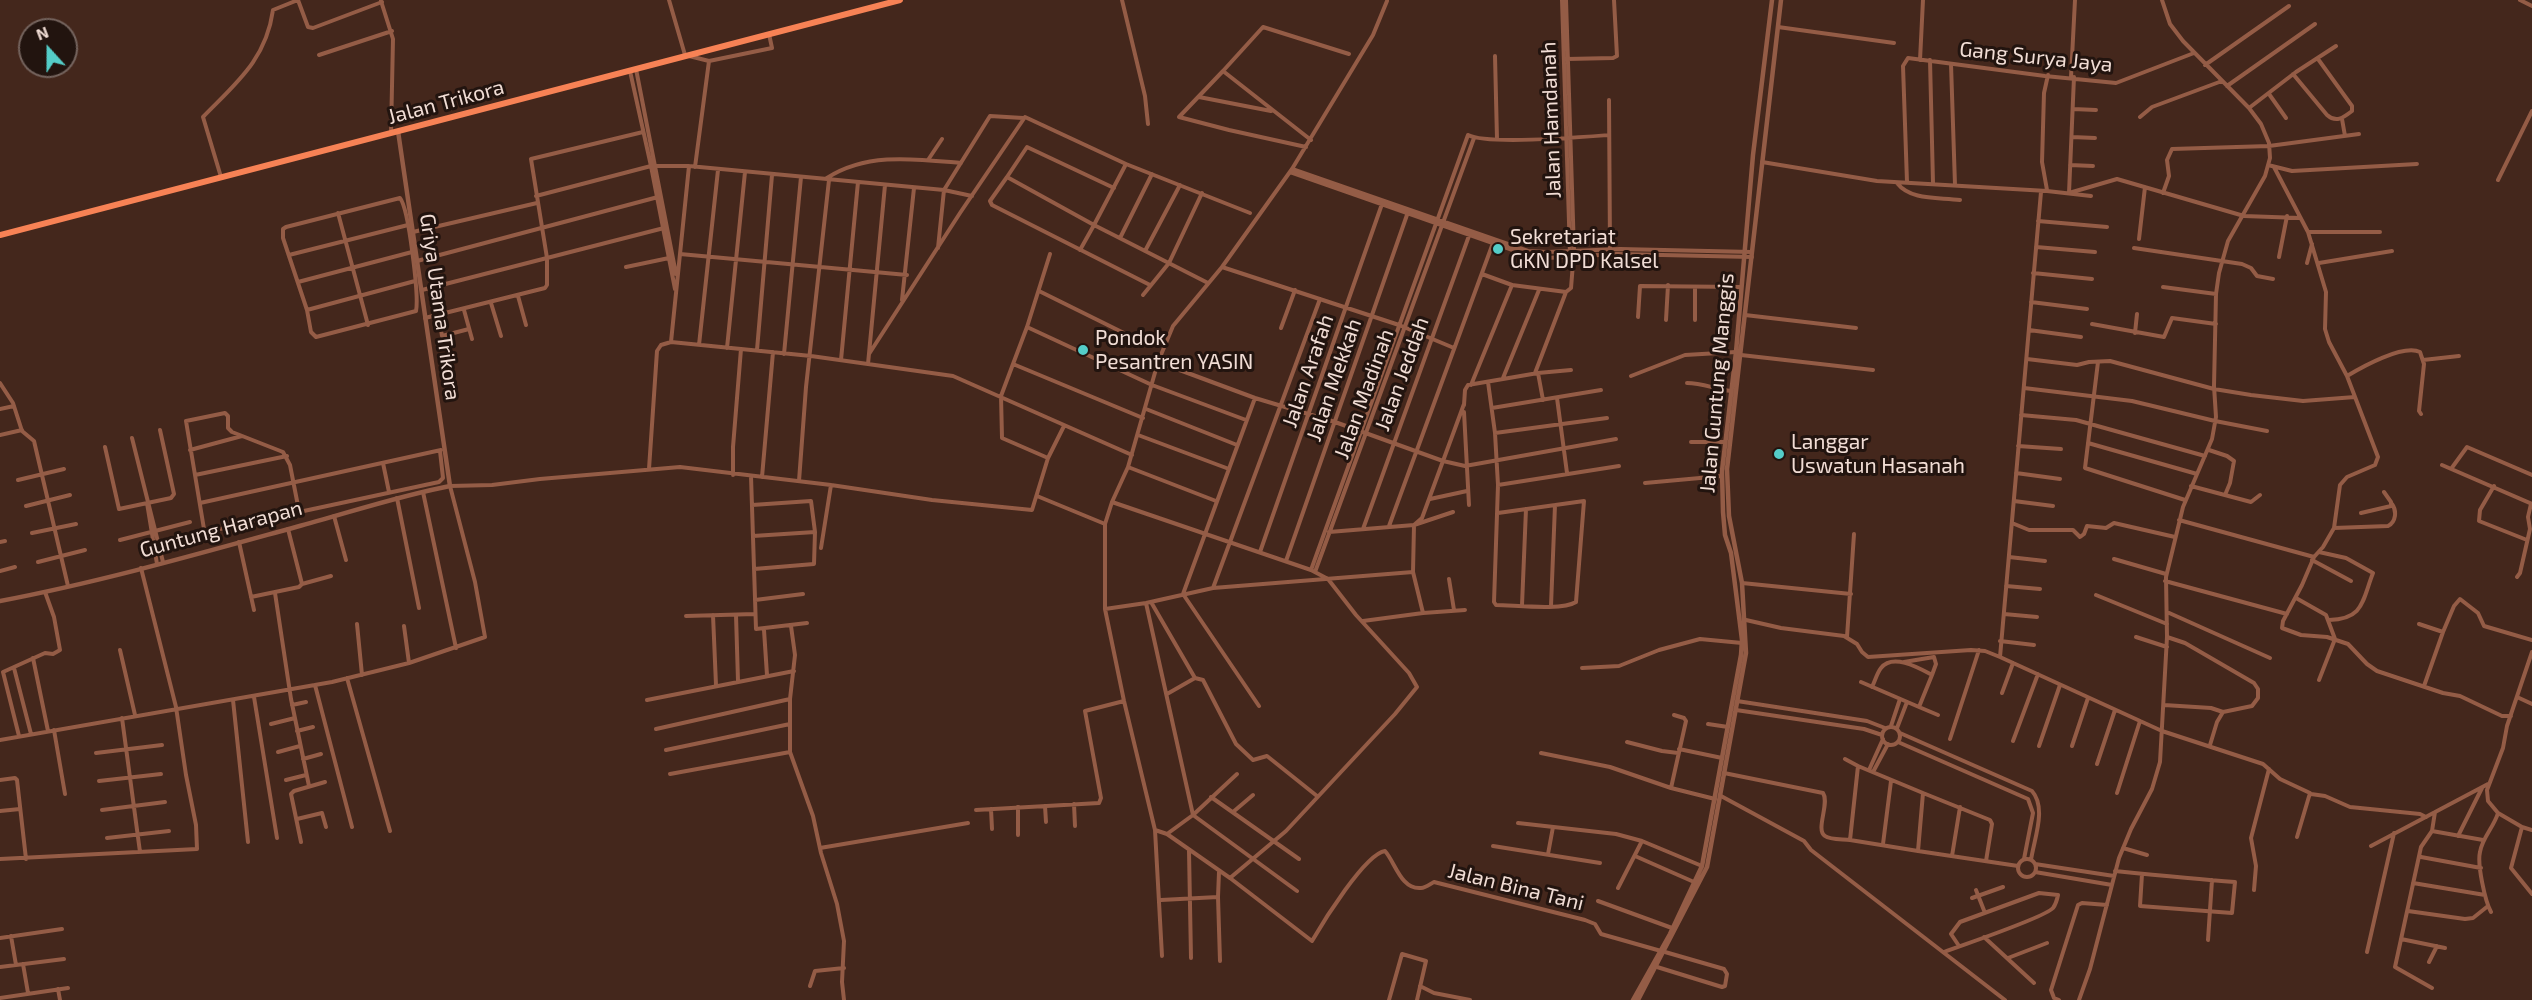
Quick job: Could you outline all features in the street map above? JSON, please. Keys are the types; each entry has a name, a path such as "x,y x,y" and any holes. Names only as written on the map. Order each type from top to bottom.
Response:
{"main road":[{"name":"Jalan Trikora","path":"0,235 900,0"}],"street":[{"path":"221,178 203,117 256,62 266,41 273,10 298,0 307,25 313,28 381,1 392,31 395,132"},
{"path":"669,0 685,55 709,61 772,48 769,34"},
{"path":"1122,0 1145,96 1148,124"},
{"name":"Jalan Hamdanah","path":"1564,0 1568,137"},
{"name":"Jalan Hamdanah","path":"1536,374 1566,292 1571,288 1572,254 1564,0"},
{"path":"1567,59 1617,56 1614,0"},
{"name":"Jalan Guntung Manggis","path":"1638,1000 1657,967 1672,928 1702,866 1716,800 1742,643 1731,553 1725,530 1722,476 1731,391 1746,315 1753,155 1772,0"},
{"name":"Jalan Guntung Manggis","path":"1633,1000 1663,952 1707,867 1746,653 1746,620 1742,583 1729,516 1727,469 1739,354 1741,287 1749,254 1762,162 1781,0"},
{"path":"1920,60 1923,0"},
{"path":"2069,193 2075,0"},
{"path":"2079,1000 2123,848 2157,776 2160,762 2167,647 2165,581 2185,500 2209,450 2215,422 2216,294 2228,242 2265,176 2268,165 2269,146 2265,130 2249,108 2205,65 2170,24 2162,0"},
{"path":"2520,0 2532,6"},
{"path":"1162,956 1161,900 1155,830 1105,609 1105,524 1128,467 1158,362 1173,326 1222,267 1311,140 1373,35 1388,1"},
{"path":"2205,65 2289,6"},
{"path":"2227,86 2315,24"},
{"path":"1306,147 1179,117 1263,27 1349,54"},
{"path":"1778,27 1894,43"},
{"path":"319,55 392,31"},
{"path":"2249,108 2293,74 2336,46"},
{"name":"Gang Surya Jaya","path":"1907,182 1903,66 1908,58 2116,82 2194,53"},
{"path":"1495,56 1497,139"},
{"path":"2293,74 2327,115 2342,119 2352,111 2352,106 2318,59"},
{"path":"1930,60 1933,183"},
{"path":"671,342 680,254 709,61"},
{"path":"1951,64 1955,185"},
{"path":"633,69 643,132 654,166 676,296"},
{"path":"633,69 677,283"},
{"path":"1223,71 1311,140"},
{"path":"2047,191 2042,162 2044,93 2048,75"},
{"path":"2140,117 2152,107 2222,81"},
{"path":"2268,94 2286,118"},
{"path":"1198,97 1274,111"},
{"path":"1609,100 1610,250"},
{"path":"1761,102 1769,103"},
{"path":"2073,109 2096,110"},
{"path":"2498,180 2532,111"},
{"path":"938,249 944,190 990,116 1024,118 1027,116 1126,164 1250,213"},
{"path":"869,354 1024,118"},
{"path":"2342,119 2345,136"},
{"name":"Griya Utama Trikora","path":"395,132 413,232 413,251 422,290 442,450 450,486"},
{"path":"426,318 547,287 547,258 531,159 643,132"},
{"path":"2163,193 2169,176 2167,160 2169,151 2172,149 2269,146 2359,134"},
{"path":"1440,222 1453,175 1468,135 1474,138 1497,139 1609,135"},
{"path":"2072,137 2095,138"},
{"path":"1440,222 1474,138"},
{"path":"928,160 942,139"},
{"path":"1114,188 1027,147 990,201 992,205 1150,285"},
{"path":"799,481 806,387 821,268 828,180 835,173 893,158 961,163"},
{"path":"1762,162 1897,182 2047,191 2091,196"},
{"path":"1080,250 1126,164"},
{"path":"2268,165 2292,171 2418,164"},
{"path":"2070,165 2093,165"},
{"path":"536,196 654,166 692,167 944,190 972,196"},
{"path":"2274,167 2312,243 2326,292 2325,329 2329,342 2347,376 2378,460 2375,465 2343,480 2334,528 2313,559 2282,624 2283,630 2301,635 2335,639 2351,646 2367,664 2377,671 2464,698 2502,716 2511,717"},
{"path":"699,345 718,170"},
{"path":"1291,170 1527,255 1547,258 1610,250 1749,254"},
{"path":"727,348 745,172"},
{"path":"757,350 772,174"},
{"path":"1120,238 1152,174"},
{"path":"1453,175 1460,177"},
{"path":"784,354 801,177"},
{"path":"1006,177 1208,283"},
{"path":"2069,193 2117,179 2244,216 2301,218"},
{"path":"1897,182 1904,192 1913,195 1960,200"},
{"path":"841,360 858,183"},
{"path":"1145,251 1180,184"},
{"path":"868,364 885,185"},
{"path":"2139,239 2145,187"},
{"path":"902,301 907,275 914,188"},
{"path":"2000,657 2041,192"},
{"path":"1143,295 1169,263 1202,193"},
{"path":"417,261 658,197"},
{"path":"400,198 404,203 408,225 413,251 417,309 415,313 315,337 311,332 307,310 283,238 284,228 400,198"},
{"name":"Jalan Arafah","path":"1260,552 1383,202"},
{"path":"413,232 537,203"},
{"name":"Jalan Mekkah","path":"1286,561 1408,211"},
{"path":"338,213 368,325"},
{"path":"2279,257 2287,216"},
{"path":"2038,221 2107,227"},
{"name":"Jalan Madinah","path":"1313,571 1440,222"},
{"path":"289,255 408,225"},
{"path":"422,290 664,228"},
{"path":"2308,232 2380,232"},
{"name":"Jalan Jeddah","path":"1363,529 1392,443 1470,233"},
{"path":"1389,526 1493,241"},
{"path":"2307,263 2312,243"},
{"path":"2036,248 2095,252"},
{"path":"2134,248 2246,265 2257,276 2273,279"},
{"path":"297,282 413,251"},
{"path":"2319,263 2392,251"},
{"path":"680,254 907,275"},
{"path":"1048,458 1002,438 1001,396 1027,327 1050,254"},
{"path":"1572,254 1749,254"},
{"path":"626,267 669,258"},
{"path":"1222,267 1401,326 1454,348"},
{"path":"2034,273 2092,279"},
{"path":"1482,274 1512,285 1566,292"},
{"path":"307,310 415,281"},
{"path":"1471,385 1512,285"},
{"path":"1638,316 1639,287 1668,285 1741,287"},
{"path":"1666,320 1668,285"},
{"path":"1695,286 1695,320"},
{"path":"2163,286 2216,294"},
{"path":"1281,328 1295,290"},
{"path":"1503,379 1539,290"},
{"path":"1039,291 1134,338"},
{"path":"518,296 526,326"},
{"path":"1213,588 1320,299"},
{"path":"2031,302 2087,309"},
{"path":"491,303 501,336"},
{"path":"464,310 472,339"},
{"path":"2135,333 2137,314"},
{"path":"1746,315 1856,328"},
{"path":"2092,324 2164,337 2170,320 2175,317 2216,324"},
{"path":"1027,327 1152,385 1246,420"},
{"path":"441,330 442,336 469,328"},
{"path":"2029,330 2081,337"},
{"path":"649,469 657,351 661,345 671,342 811,356 953,376 1132,455"},
{"path":"2347,376 2390,355 2409,349 2420,352 2423,360 2419,411 2421,414"},
{"path":"733,475 741,350"},
{"path":"762,477 773,352"},
{"path":"1631,376 1685,355 1739,354 1874,370"},
{"path":"2423,360 2459,356"},
{"path":"2027,359 2078,365 2110,361 2214,389 2303,401 2355,397"},
{"path":"1158,362 1255,398 1335,422 1443,461 1465,466 1616,439"},
{"path":"2098,362 2084,466 2088,470 2185,500"},
{"path":"1013,364 1143,418"},
{"path":"1469,505 1465,466 1465,388 1503,379 1571,370"},
{"path":"1536,374 1543,400"},
{"path":"1488,382 1495,434 1498,485 1494,601 1496,604 1571,605 1577,598 1584,501 1498,513"},
{"path":"0,383 14,406 22,430 34,441 69,586"},
{"path":"1686,384 1701,383 1708,387 1731,391"},
{"path":"2024,388 2132,401 2215,422 2267,431"},
{"path":"1492,408 1602,390"},
{"path":"1183,594 1255,398"},
{"path":"1557,398 1567,473"},
{"path":"1423,613 1413,572 1414,525 1422,518 1464,404"},
{"path":"0,409 14,406"},
{"path":"1146,409 1237,445"},
{"path":"200,503 294,483 442,450 442,481 208,532 204,529 186,423 190,419 225,413 228,416 228,429 279,450 287,456 294,483 299,511"},
{"path":"2021,415 2091,424 2205,456"},
{"path":"1495,434 1607,418"},
{"path":"0,740 176,707 254,697 315,685 409,663 485,637 475,582 450,486 492,485 680,467 932,500 1032,510 1048,458 1064,426"},
{"path":"0,435 22,430"},
{"path":"105,447 118,508 171,498 174,494 160,430"},
{"path":"1138,435 1228,469"},
{"path":"190,450 242,436"},
{"path":"132,438 160,563"},
{"path":"1691,442 1724,442"},
{"path":"2088,443 2197,474"},
{"path":"2018,446 2061,449"},
{"path":"2451,469 2467,447 2532,475"},
{"path":"2209,450 2232,458 2234,461 2226,495"},
{"path":"195,476 287,456"},
{"path":"383,463 389,492"},
{"path":"2442,465 2532,504 2528,517 2531,526 2520,573 2517,577"},
{"path":"1498,485 1619,466"},
{"path":"1128,467 1216,501"},
{"path":"18,480 64,469"},
{"path":"2016,473 2060,479"},
{"path":"751,476 756,629 764,630 807,623"},
{"path":"1645,483 1722,476"},
{"path":"821,548 831,485"},
{"name":"Guntung Harapan","path":"0,599 69,586 239,543 397,498 450,486"},
{"path":"2191,486 2251,502 2260,495"},
{"path":"2494,486 2480,510 2479,520 2527,540"},
{"path":"1429,499 1467,491"},
{"path":"423,492 456,648"},
{"path":"2334,528 2388,526 2392,523 2395,513 2384,492"},
{"path":"26,506 70,495"},
{"path":"1037,496 1105,524"},
{"path":"397,498 419,608"},
{"path":"752,505 811,501 815,532 814,564 754,569"},
{"path":"2014,501 2053,506"},
{"path":"1112,502 1286,561 1328,579 1409,673 1417,687 1395,714 1274,841 1230,878 1167,834 1155,830"},
{"path":"2361,513 2388,508 2392,504"},
{"path":"1551,606 1555,505"},
{"path":"1522,605 1526,509"},
{"path":"1328,532 1414,525 1453,512"},
{"path":"333,515 346,560"},
{"path":"2179,520 2313,559 2351,581"},
{"path":"120,540 190,522"},
{"path":"2012,523 2029,530 2073,530 2080,537 2087,526 2106,528 2114,523 2175,537"},
{"path":"32,533 76,524"},
{"path":"288,529 302,584"},
{"path":"753,536 815,532"},
{"path":"1847,637 1854,534"},
{"path":"239,543 254,610"},
{"path":"38,562 85,549"},
{"path":"2318,552 2346,558 2373,573 2357,612 2346,619 2329,620"},
{"path":"2009,557 2045,561"},
{"path":"2114,559 2166,574"},
{"path":"0,571 15,567"},
{"path":"0,859 197,849 196,825 176,707 141,567"},
{"path":"1105,609 1149,603 1213,588 1413,572"},
{"path":"251,597 275,593 331,576"},
{"path":"1449,579 1454,610"},
{"path":"2165,581 2287,614"},
{"path":"1742,583 1851,594"},
{"path":"2006,586 2040,589"},
{"path":"19,736 3,672 45,653 55,654 60,650 54,617 45,592"},
{"path":"275,593 292,705 309,786"},
{"path":"755,600 803,594"},
{"path":"1183,594 1259,706"},
{"path":"2096,595 2167,624"},
{"path":"2296,597 2324,613 2329,620 2335,639 2319,680"},
{"path":"2424,686 2443,632 2454,606 2460,599 2478,613 2484,627 2532,640"},
{"path":"1149,603 1195,678"},
{"path":"1149,603 1193,814 1252,860 1297,891"},
{"path":"1362,621 1465,609"},
{"path":"2167,612 2270,658"},
{"path":"686,616 755,614"},
{"path":"2004,614 2037,617"},
{"path":"712,615 716,685"},
{"path":"736,615 738,681"},
{"path":"1746,620 1781,628 1847,637 1857,644 1868,657 1979,650 2000,657 2162,731 2263,764 2280,779 2311,794 2325,796 2350,807 2426,816"},
{"path":"357,624 362,675"},
{"path":"2419,624 2443,632"},
{"path":"404,626 409,663"},
{"path":"791,626 795,654 790,699 790,752 813,816 837,904 844,941 842,982 844,1000"},
{"path":"764,630 767,675"},
{"path":"2136,637 2167,647"},
{"path":"2164,705 2211,708 2223,712 2252,706 2258,698 2258,689 2254,683 2185,643 2167,637"},
{"path":"1582,668 1619,666 1659,650 1700,639 1742,643"},
{"path":"2000,640 2034,645"},
{"path":"120,650 135,715"},
{"path":"1950,739 1979,650"},
{"path":"2532,652 2489,784 2487,798 2498,813 2532,830"},
{"path":"1872,687 1881,668 1894,662 1904,663 1934,657 1936,664 1919,707"},
{"path":"33,658 48,731"},
{"path":"1904,663 1932,675"},
{"path":"2002,693 2013,663"},
{"path":"14,668 31,734"},
{"path":"648,700 794,670"},
{"path":"2013,741 2038,674"},
{"path":"347,678 390,831"},
{"path":"1167,694 1195,678 1203,680 1236,744 1248,758 1253,760 1267,756 1317,796"},
{"path":"1861,682 1938,715"},
{"path":"315,685 352,827"},
{"path":"2039,746 2060,685"},
{"path":"254,697 277,838"},
{"path":"2517,697 2532,704"},
{"path":"2072,746 2088,698"},
{"path":"656,729 790,699"},
{"path":"1891,726 1900,699"},
{"path":"233,700 248,842"},
{"path":"976,810 1099,803 1101,798 1085,711 1124,701"},
{"path":"1737,701 1867,721 1885,728 1891,726 1897,728 1900,733 2032,791 2038,798 2040,809 2031,860"},
{"path":"292,705 306,702"},
{"path":"1897,728 1907,702"},
{"path":"1736,710 1864,729 1882,737 1888,744"},
{"path":"2097,764 2115,710"},
{"path":"2210,745 2217,722 2223,712"},
{"path":"1671,788 1686,719 1674,715"},
{"path":"122,718 140,852"},
{"path":"271,724 295,718"},
{"path":"2117,793 2140,721"},
{"path":"666,750 790,724"},
{"path":"1708,724 1728,727"},
{"path":"297,731 313,727"},
{"path":"1871,771 1885,728"},
{"path":"54,730 65,794"},
{"path":"1898,742 1900,733"},
{"path":"1627,742 1662,751 1678,751 1722,758"},
{"path":"1871,771 1888,744 1898,742 2028,799 2033,808 2024,859 2018,866"},
{"path":"96,753 162,745"},
{"path":"278,752 300,746"},
{"path":"670,774 790,752"},
{"path":"1541,753 1610,767 1671,788 1716,800"},
{"path":"303,759 321,754"},
{"path":"1845,759 1891,781 1960,807 1991,822 1986,861"},
{"path":"1850,840 1858,766"},
{"path":"2254,890 2256,866 2251,838 2269,768"},
{"path":"1724,773 1823,793 1826,799 1822,828 1823,834 1827,837 2018,866"},
{"path":"99,781 161,774"},
{"path":"1167,834 1237,774"},
{"path":"286,780 306,775"},
{"path":"0,780 17,779 26,859"},
{"path":"1883,844 1891,781"},
{"path":"301,842 290,796 294,791 326,782"},
{"path":"2371,846 2489,784"},
{"path":"2458,836 2483,787"},
{"path":"1918,851 1923,793"},
{"path":"2297,837 2311,794"},
{"path":"1232,812 1253,795"},
{"path":"1721,796 1796,835 2005,1000"},
{"path":"1211,797 1299,859"},
{"path":"102,810 165,802"},
{"path":"1074,804 1074,826"},
{"path":"1045,806 1046,822"},
{"path":"1018,807 1018,835"},
{"path":"1952,856 1960,807"},
{"path":"0,811 20,809"},
{"path":"991,809 992,830"},
{"path":"2432,988 2395,967 2413,883 2421,857 2421,847 2432,831 2435,812"},
{"path":"297,819 322,813 326,827"},
{"path":"2492,912 2485,895 2480,852 2498,813"},
{"path":"820,848 969,823"},
{"path":"1518,823 1616,834 1702,866"},
{"path":"1548,854 1553,827"},
{"path":"2522,827 2511,868 2532,894"},
{"path":"2030,828 2036,829"},
{"path":"107,838 169,831"},
{"path":"2432,831 2484,840"},
{"path":"2367,952 2394,833"},
{"path":"1618,888 1642,842"},
{"path":"1493,846 1600,863"},
{"path":"2123,848 2147,855"},
{"path":"1189,850 1191,958"},
{"name":"Jalan Bina Tani","path":"1230,878 1312,941 1357,874 1382,850 1387,852 1403,880 1410,886 1422,888 1434,882 1584,920 1595,924 1601,934 1663,952"},
{"path":"1635,856 1694,882"},
{"path":"2421,857 2481,867"},
{"path":"2024,859 2031,860 2035,864 2069,869 2115,874 2142,874 2235,882 2232,913 2140,906 2142,874"},
{"path":"2035,864 2035,872"},
{"path":"2018,866 2019,872 2024,876 2030,876 2035,872 2112,885"},
{"path":"2068,877 2069,869"},
{"path":"1219,872 1220,961"},
{"path":"2208,940 2212,880"},
{"path":"2413,883 2485,895"},
{"path":"1972,898 2004,887"},
{"path":"1976,890 1985,913"},
{"path":"1944,952 2046,913 2055,904 2058,895 2039,893 1956,924 1952,937 1959,946"},
{"path":"1161,900 1218,897"},
{"path":"1598,901 1672,928"},
{"path":"2059,1000 2054,998 2051,990 2078,905 2082,903 2107,905"},
{"path":"2408,911 2465,920 2474,918 2488,906"},
{"path":"0,938 62,929"},
{"path":"11,936 16,965"},
{"path":"1984,937 2034,983"},
{"path":"2402,939 2445,948"},
{"path":"2008,958 2047,943"},
{"path":"2429,962 2437,946"},
{"path":"1657,967 1725,986 1727,974 1724,969 1663,952"},
{"path":"1389,1000 1401,954 1426,960 1417,1000"},
{"path":"0,968 64,960"},
{"path":"22,964 28,994"},
{"path":"810,986 815,971 844,968"},
{"path":"1420,986 1434,993 1470,1000"},
{"path":"0,998 19,998 28,994 68,988"},
{"path":"58,989 60,1000"}],"place":[{"name":"Sekretariat GKN DPD Kalsel","path":"1498,249"},
{"name":"Pondok Pesantren YASIN","path":"1083,350"},
{"name":"Langgar Uswatun Hasanah","path":"1779,454"}]}
